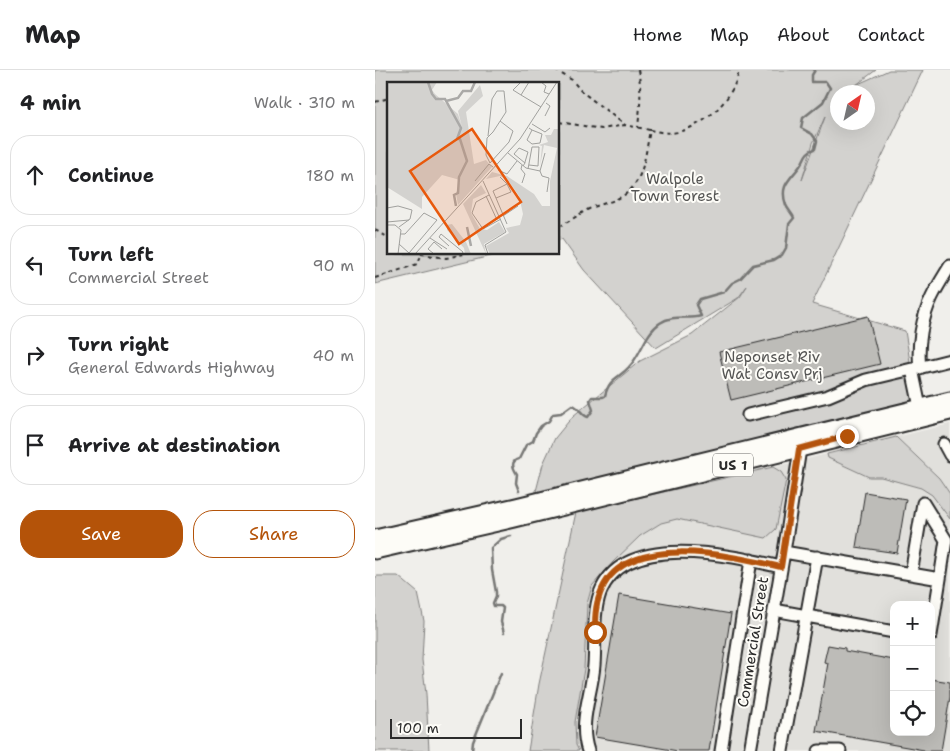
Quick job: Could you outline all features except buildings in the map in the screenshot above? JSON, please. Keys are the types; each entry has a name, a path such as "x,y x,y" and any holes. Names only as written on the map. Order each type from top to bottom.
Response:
{"main road":[{"name":"US 1","path":"375,551 950,400"},
{"name":"US 1","path":"375,538 516,513 799,449 950,412"}],"street":[{"path":"920,407 916,368 919,359 921,335 931,298 950,266"},
{"path":"748,416 828,396 866,380 950,360"},
{"path":"944,444 950,455"},
{"name":"Commercial Street","path":"750,751 784,552 799,449"},
{"path":"911,574 923,502 946,540 935,610"},
{"path":"588,751 583,734 594,668 596,608 600,592 607,579 619,568 631,562 665,552 708,553 781,567"},
{"path":"784,552 940,579"},
{"path":"781,751 817,557"},
{"path":"721,751 751,560"},
{"path":"774,610 890,631"},
{"path":"819,751 840,751"}],"path":[{"path":"555,70 572,80 581,91 625,125"},
{"path":"638,70 641,83 638,128"},
{"path":"560,122 602,128 625,125 676,133 708,118 732,90 739,70"},
{"path":"560,226 589,208 620,198 636,184 643,169 650,130"},
{"path":"375,230 387,237"},
{"path":"375,278 417,264 422,255"},
{"path":"428,255 446,258 460,255"}],"shaded area":[{"path":"950,424 950,494 939,478 896,437"},
{"path":"827,454 828,458 869,477 881,477 921,488 932,495 950,519 950,751 579,751 576,745 575,722 584,669 587,604 592,586 640,536 661,523 677,519 710,525 781,472 773,467"}],"green space":[{"path":"375,70 876,70 856,85 889,70 923,70 812,304 905,331 917,405 535,495 543,464 555,438 573,416 640,361 692,335 740,297 747,286 738,298 656,348 584,270 562,239 560,240 560,82 387,82 387,255 495,255 375,284","holes":["825,117 802,180 813,143"]},
{"path":"896,437 939,478 950,494 950,519 932,495 921,488 881,477 869,477 828,458 827,454"},
{"path":"773,467 781,472 786,480 776,529 766,538 677,519 661,523 640,536 592,586 587,604 584,669 575,722 576,745 579,751 528,751 539,684 576,512"},
{"path":"377,576 398,576 418,593 424,621 422,660 429,751 375,751 375,579"}],"waterway":[{"path":"519,491 516,483 517,474 513,463 519,459 526,445 533,441 541,426 549,421 553,414 561,413 572,405 588,417 593,410 590,400 592,397 605,396 611,382 633,362 655,327 665,320 701,316 696,305 700,299 724,292 753,265 774,260 782,255 786,248 789,224 794,218 786,205 784,198 785,188 789,179 807,154 815,149 817,141 812,134 801,128 803,118 823,102 830,88 826,82 812,82 812,75 815,70"},
{"path":"504,633 501,622 503,608 501,606 494,606 493,603 496,592 491,548 501,539 511,536"},
{"path":"472,751 473,742 501,673"}],"route":[{"path":"595,632 596,608 600,592 607,579 619,568 645,557 665,552 685,551 751,560 781,567 799,449 847,436"}],"park label":[{"name":"Walpole Town Forest","path":"675,188"},
{"name":"Neponset Riv Wat Consv Prj","path":"772,366"}]}
